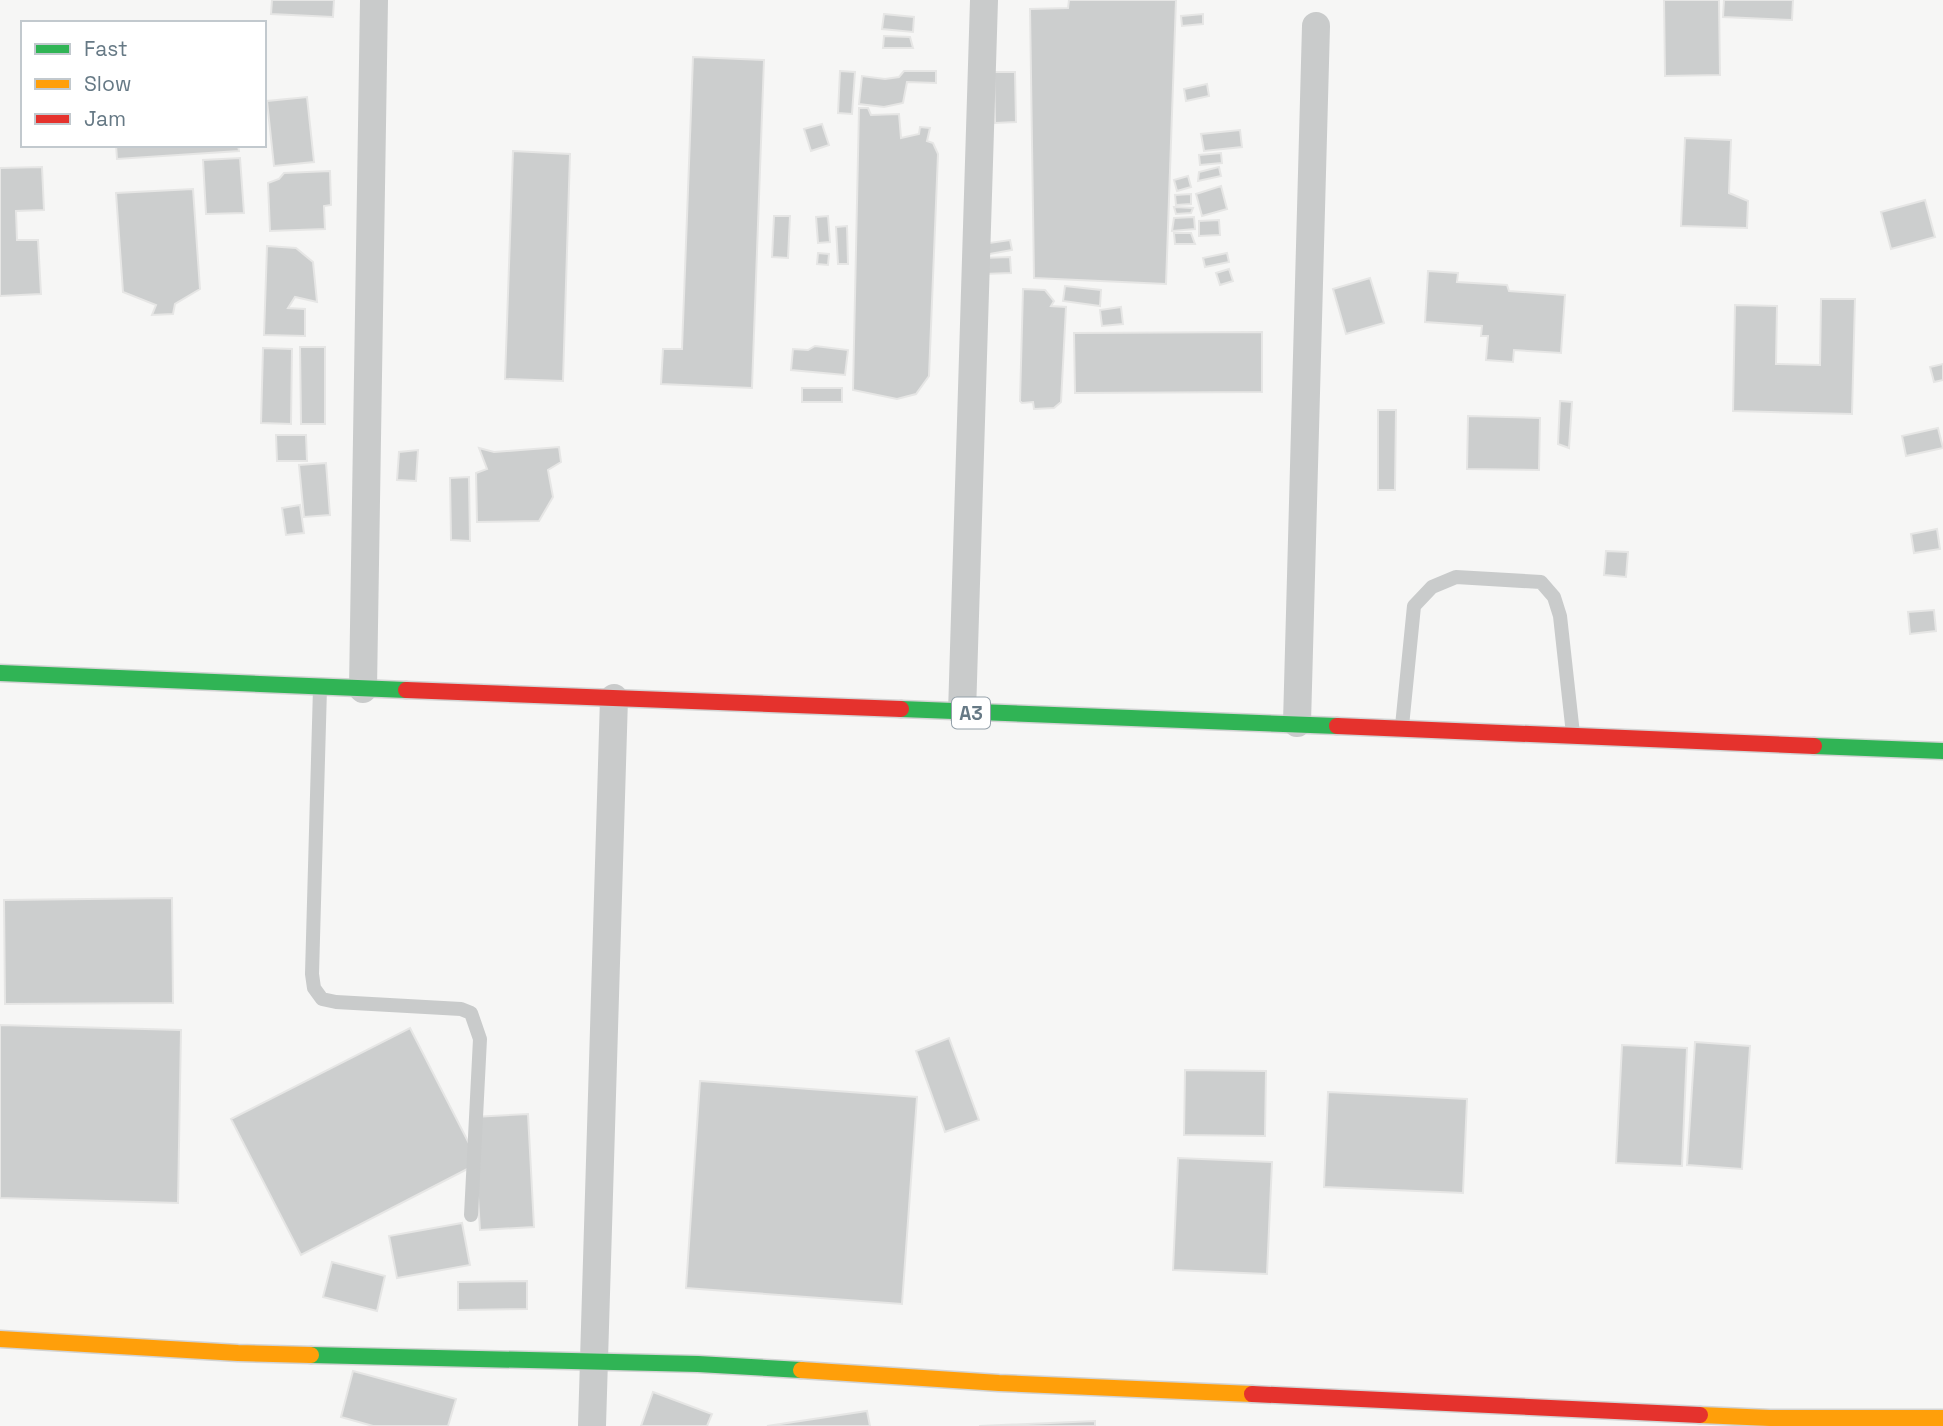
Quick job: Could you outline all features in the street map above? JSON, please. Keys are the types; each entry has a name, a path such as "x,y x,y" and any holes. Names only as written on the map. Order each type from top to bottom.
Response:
{"main road":[{"name":"A3","path":"0,673 1943,751"},
{"path":"0,1339 238,1353 698,1364 1578,1418 1943,1418"}],"street":[{"path":"363,689 374,0"},
{"path":"962,713 984,0"},
{"path":"1297,723 1316,26"},
{"path":"592,1426 614,698"}],"lane":[{"path":"1402,728 1414,606 1432,587 1457,577 1542,582 1554,597 1560,617 1573,735"},
{"path":"320,687 312,974 314,988 322,999 336,1002 461,1009 471,1013 480,1039 471,1215"}],"building":[{"path":"272,0 334,0 333,17 271,14"},
{"path":"1069,0 1176,0 1166,284 1034,278 1030,9 1068,8"},
{"path":"1664,0 1719,0 1720,75 1665,76"},
{"path":"1724,0 1793,0 1792,20 1723,17"},
{"path":"884,14 914,17 913,32 882,29"},
{"path":"1203,14 1203,24 1182,26 1181,16"},
{"path":"884,36 910,37 913,48 883,48"},
{"path":"693,57 764,60 752,388 661,384 663,349 682,349"},
{"path":"840,71 855,72 852,114 838,113"},
{"path":"904,71 936,71 936,83 907,82 903,103 884,107 859,104 862,76 885,79 899,77"},
{"path":"994,72 1015,72 1016,122 995,123"},
{"path":"1207,84 1209,96 1186,101 1184,89"},
{"path":"307,97 314,162 274,166 267,101"},
{"path":"859,108 868,108 871,115 899,114 901,138 919,134 920,127 930,128 927,141 933,143 938,154 929,376 916,394 897,399 853,390"},
{"path":"822,124 829,145 811,151 804,129"},
{"path":"1240,130 1242,147 1204,151 1201,134"},
{"path":"1685,138 1731,140 1729,193 1748,201 1747,228 1681,226"},
{"path":"116,147 238,147 239,151 117,159"},
{"path":"513,151 570,154 563,381 505,379"},
{"path":"1221,153 1222,163 1200,165 1199,155"},
{"path":"240,158 244,213 206,214 203,160"},
{"path":"42,167 44,210 16,211 17,240 38,240 41,294 0,296 0,168"},
{"path":"1219,167 1221,176 1198,181 1199,172"},
{"path":"330,171 331,205 324,206 325,229 270,231 268,183 279,179 284,173"},
{"path":"1188,176 1191,187 1177,191 1174,180"},
{"path":"1221,186 1227,209 1202,216 1196,194"},
{"path":"193,189 200,289 175,304 173,314 152,315 156,305 123,292 116,193"},
{"path":"1191,194 1191,204 1176,205 1175,195"},
{"path":"1925,200 1935,237 1891,249 1881,212"},
{"path":"1174,207 1193,208 1191,213 1176,214"},
{"path":"774,216 790,216 788,258 772,257"},
{"path":"828,216 830,242 818,243 816,217"},
{"path":"1194,217 1195,229 1172,231 1174,218"},
{"path":"1219,220 1220,235 1199,236 1199,221"},
{"path":"847,226 848,264 838,264 836,227"},
{"path":"1174,233 1191,233 1195,244 1175,244"},
{"path":"1010,240 1012,250 984,255 982,244"},
{"path":"267,246 296,248 313,262 317,302 295,297 288,308 305,309 305,336 264,335"},
{"path":"818,253 829,254 828,265 817,264"},
{"path":"1227,253 1229,262 1205,267 1203,258"},
{"path":"1010,257 1011,273 983,274 982,258"},
{"path":"1229,269 1233,281 1220,285 1216,273"},
{"path":"1428,271 1458,273 1457,282 1507,285 1509,291 1565,295 1561,353 1514,350 1513,362 1486,360 1488,336 1481,336 1482,326 1425,322"},
{"path":"1370,278 1384,323 1346,334 1333,289"},
{"path":"1065,286 1101,290 1100,306 1063,301"},
{"path":"1023,289 1045,290 1054,301 1051,306 1066,307 1061,402 1054,408 1034,409 1033,402 1020,401"},
{"path":"1821,299 1855,299 1852,414 1733,411 1735,305 1777,306 1776,364 1820,365"},
{"path":"1121,307 1123,324 1102,326 1100,310"},
{"path":"1262,332 1262,392 1075,393 1074,333"},
{"path":"815,346 848,350 845,375 791,370 793,349 808,350"},
{"path":"300,347 325,347 325,424 301,424"},
{"path":"263,348 292,349 291,424 261,423"},
{"path":"1943,364 1943,380 1934,382 1930,367"},
{"path":"802,388 842,388 842,402 802,402"},
{"path":"1560,401 1572,402 1569,448 1558,444"},
{"path":"1378,410 1396,410 1395,490 1378,490"},
{"path":"1468,416 1540,418 1539,470 1467,469"},
{"path":"1938,428 1943,448 1906,456 1902,436"},
{"path":"276,435 306,435 307,461 277,461"},
{"path":"559,447 561,462 548,470 553,497 539,521 477,522 476,473 487,469 479,448 494,452"},
{"path":"418,450 416,481 397,480 399,452"},
{"path":"326,463 330,515 304,517 299,465"},
{"path":"469,477 470,541 451,540 450,478"},
{"path":"300,505 304,533 286,535 282,508"},
{"path":"1937,529 1940,549 1914,553 1911,534"},
{"path":"1606,551 1628,552 1626,577 1604,575"},
{"path":"1934,610 1936,631 1910,634 1908,612"},
{"path":"172,898 173,1003 5,1004 4,900"},
{"path":"0,1025 181,1030 178,1203 0,1198"},
{"path":"410,1028 479,1163 301,1255 231,1119"},
{"path":"949,1038 979,1120 945,1132 916,1051"},
{"path":"1695,1042 1750,1046 1742,1169 1687,1165"},
{"path":"1622,1045 1687,1048 1682,1166 1616,1163"},
{"path":"1185,1070 1266,1071 1265,1136 1184,1135"},
{"path":"700,1081 917,1097 902,1304 686,1288"},
{"path":"1328,1092 1467,1099 1463,1193 1324,1187"},
{"path":"528,1114 534,1227 480,1230 473,1117"},
{"path":"1178,1158 1272,1162 1267,1274 1173,1270"},
{"path":"462,1223 470,1265 397,1278 389,1236"},
{"path":"332,1262 385,1276 377,1311 323,1297"},
{"path":"527,1281 527,1309 458,1310 458,1282"},
{"path":"353,1371 456,1399 448,1426 373,1426 341,1417"},
{"path":"653,1392 712,1414 707,1426 641,1426"},
{"path":"867,1411 870,1426 767,1426"},
{"path":"1095,1421 1095,1426 979,1426"}],"traffic: fast":[{"path":"0,673 406,690"},
{"path":"901,709 1337,726"},
{"path":"1814,746 1943,751"},
{"path":"311,1355 698,1364 801,1370"}],"traffic: slow":[{"path":"0,1339 311,1355"},
{"path":"801,1370 999,1383 1252,1394"},
{"path":"1700,1415 1770,1418 1943,1418"}],"traffic: jam":[{"path":"406,690 901,709"},
{"path":"1337,726 1814,746"},
{"path":"1252,1394 1700,1415"}]}
